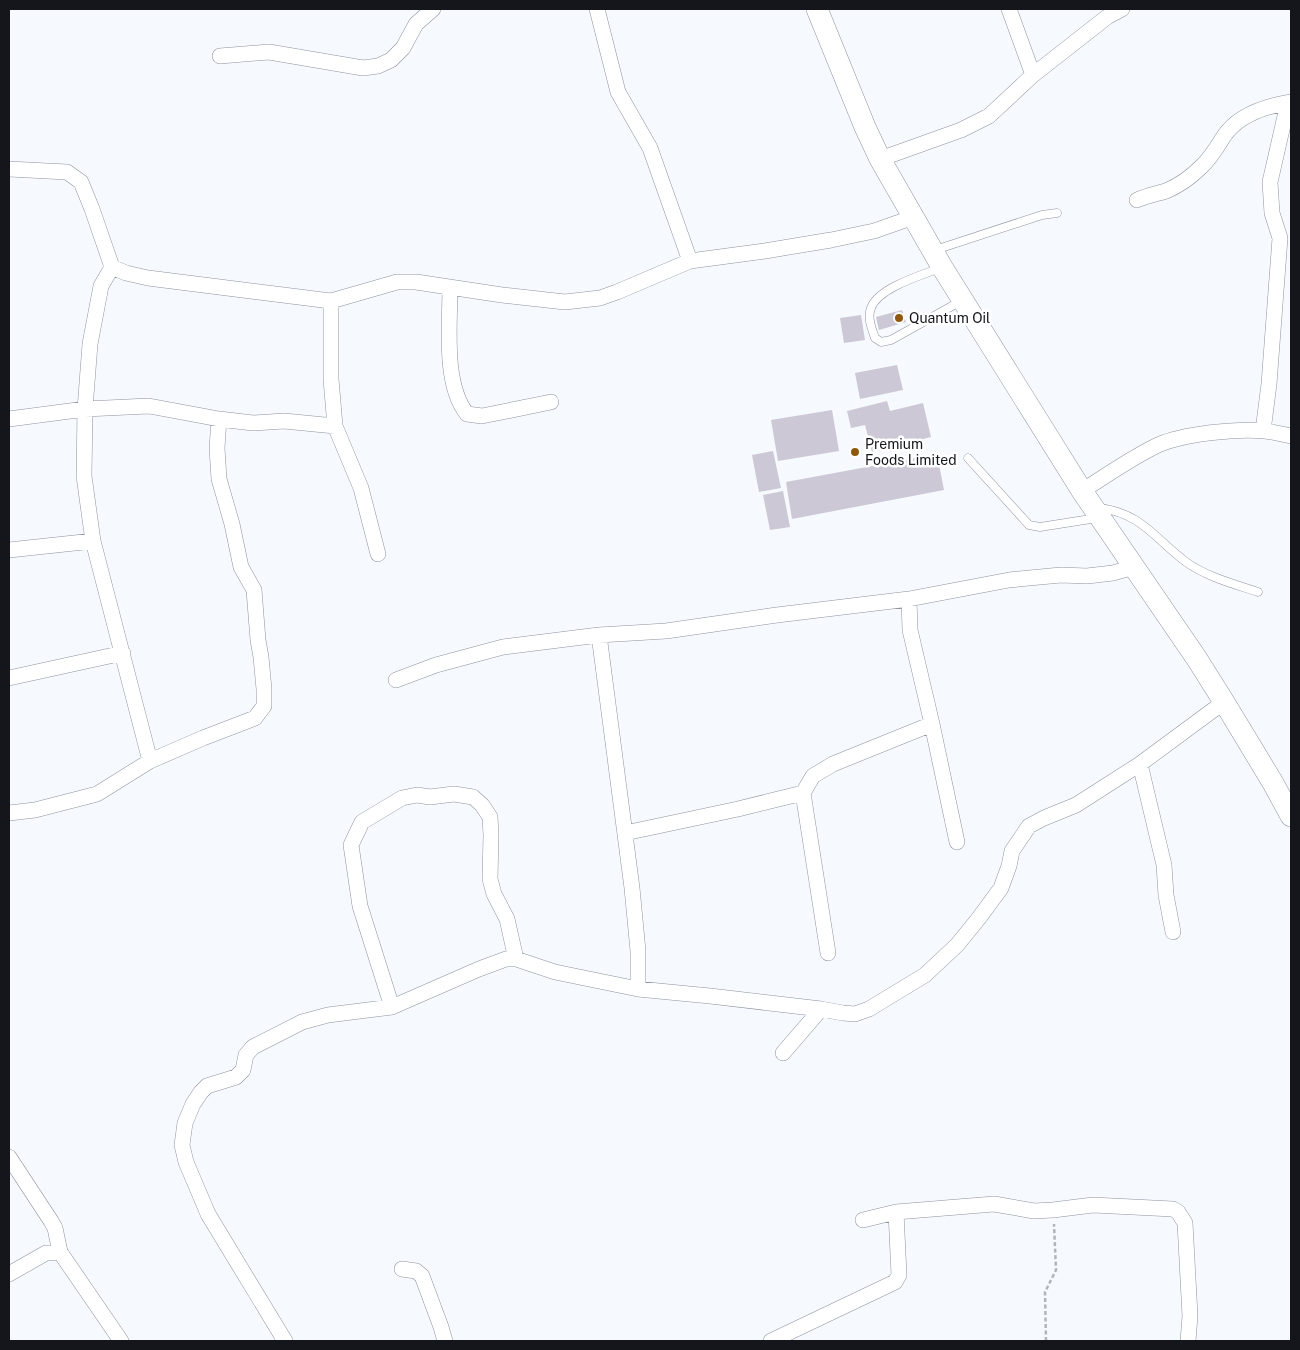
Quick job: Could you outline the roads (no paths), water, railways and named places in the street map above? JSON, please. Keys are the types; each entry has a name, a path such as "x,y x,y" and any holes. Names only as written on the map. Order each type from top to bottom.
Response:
{"main road":[{"path":"816,9 880,159 937,259 1091,505 1224,702 1291,816"}],"street":[{"path":"220,56 269,52 363,68 378,66 391,60 403,48 416,24 431,9"},
{"path":"599,9 618,92 650,148 690,260"},
{"path":"1009,9 1033,75"},
{"path":"880,159 961,130 989,116 1033,75 1107,17 1122,9"},
{"path":"1137,200 1168,190 1194,172 1215,152 1224,135 1232,126 1249,114 1262,108 1290,102 1270,182 1272,213 1280,238 1269,384 1263,431"},
{"path":"9,169 68,172 81,182 112,267 126,273 148,278 332,301 397,282 565,302 600,298 637,285 656,274 690,260 765,251 831,240 874,231 914,217"},
{"path":"112,267 101,286 90,344 85,409 84,476 93,541 150,761"},
{"path":"450,287 450,366 456,396 467,414 482,416 551,402"},
{"path":"332,301 331,379 335,426 360,488 378,554"},
{"path":"9,419 85,409 149,406 219,420 253,423 284,421 335,426"},
{"path":"9,813 35,810 97,794 150,761 255,718 264,706 254,590 242,567 219,479 217,448 219,420"},
{"path":"1091,505 1133,459 1168,442 1186,436 1230,432 1263,431 1291,436"},
{"path":"9,550 93,541"},
{"path":"396,680 436,665 504,646 599,635 666,631 909,599 1009,580 1061,575 1088,576 1134,568"},
{"path":"909,599 910,630 957,842"},
{"path":"599,635 625,833 638,951 638,989"},
{"path":"9,678 123,653"},
{"path":"285,1341 208,1214 186,1162 182,1145 185,1123 193,1104 201,1092 207,1086 236,1077 242,1070 246,1055 257,1045 302,1022 328,1015 392,1007 506,959 516,959 555,972 638,989 855,1014 903,990 926,975 957,945 1001,888 1012,851 1029,826 1076,805 1140,764 1224,702"},
{"path":"828,953 802,793 813,776 833,764 932,724"},
{"path":"1140,764 1164,866 1166,895 1173,932"},
{"path":"625,833 802,793"},
{"path":"392,1007 360,906 351,845 362,822 402,798 454,794 473,797 482,805 490,817 490,879 494,894 507,919 516,959"},
{"path":"783,1053 821,1009"},
{"path":"9,1157 55,1228 60,1252 121,1341"},
{"path":"862,1220 896,1212 994,1204 1034,1211 1093,1205 1173,1209 1178,1212 1185,1223 1190,1316 1188,1341"},
{"path":"771,1341 895,1282 899,1275 896,1212"},
{"path":"9,1274 46,1253 60,1252"},
{"path":"402,1269 416,1271 422,1276 442,1327 445,1341"}],"lane":[{"path":"963,300 891,340 881,342 875,338 869,317 871,307 878,298 892,288 937,259 1042,216 1057,213"},
{"path":"968,458 1029,525 1040,527 1091,505 1116,510 1145,525 1186,562 1205,573 1258,592"}],"place":[{"name":"Quantum Oil","path":"899,318"},
{"name":"Premium Foods Limited","path":"855,452"}]}
